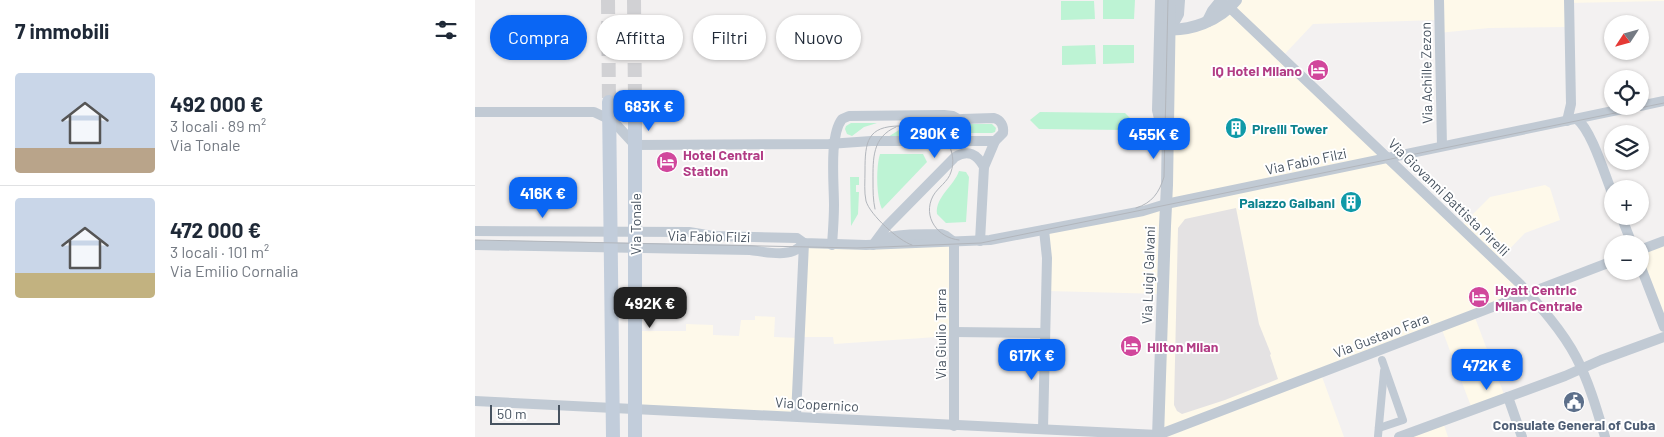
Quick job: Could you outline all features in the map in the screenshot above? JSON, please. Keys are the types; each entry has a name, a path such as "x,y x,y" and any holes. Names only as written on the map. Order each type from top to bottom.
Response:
{"main road":[{"name":"Via Tonale","path":"635,101 635,437"},
{"name":"Via Tonale","path":"609,102 613,437"}],"street":[{"path":"1161,0 1165,29"},
{"path":"1165,29 1170,0"},
{"path":"1165,29 1178,14 1179,0"},
{"name":"Via Achille Zezon","path":"1439,0 1442,146"},
{"path":"1569,0 1572,120 1584,126 1591,138 1607,180"},
{"path":"1165,29 1190,28 1208,21 1213,11 1229,3"},
{"name":"Via Giovanni Battista Pirelli","path":"1229,3 1387,158 1529,293 1576,356 1591,393 1605,437"},
{"name":"Via Luigi Galvani","path":"1158,436 1168,147 1160,122 1163,110 1165,29"},
{"name":"Via Fabio Filzi","path":"1649,104 1664,101"},
{"path":"475,112 597,113 610,119 635,145 878,141 995,142"},
{"name":"Via Fabio Filzi","path":"475,231 689,232 713,236 797,238 804,244 832,245 980,241 1148,210 1166,204 1604,113"},
{"path":"832,245 834,205 833,162 839,123 842,119 847,117 953,116 961,120"},
{"path":"980,241 984,167 995,142 1000,138 1003,125 998,119 992,117 968,118 961,120 957,124 955,130 958,137 963,140 981,142"},
{"path":"874,244 887,226 955,156 969,152 979,159 984,167"},
{"path":"1043,429 1047,251 1044,230"},
{"path":"874,244 883,238 895,236 941,234 954,242"},
{"path":"1649,247 1664,241"},
{"name":"Via Giulio Tarra","path":"954,242 954,426"},
{"path":"796,416 804,244"},
{"name":"Via Fabio Filzi","path":"475,245 749,250 790,253 797,251 804,244"},
{"name":"Via Gustavo Fara","path":"1158,436 1604,264"},
{"path":"1646,280 1664,327"},
{"path":"954,332 1045,333"},
{"path":"1399,437 1582,370 1601,360 1664,337"},
{"path":"1383,363 1403,420 1379,432 1383,363"},
{"path":"1508,397 1522,437"},
{"name":"Via Copernico","path":"475,401 1158,436"}],"shaded area":[{"path":"1238,0 1664,1 1568,3 1568,27 1489,28 1438,33 1437,20 1313,24 1281,58 1459,228 1490,197 1545,185 1550,188 1560,220 1525,233 1495,264 1525,293 1159,434 1164,294 1047,291 1045,231 1168,205 1170,30 1185,31"},
{"path":"1236,208 1259,324 1271,354 1278,379 1225,400 1182,414 1177,411 1174,405 1178,228 1185,219"},
{"path":"1664,242 1664,324 1647,280 1649,280 1649,248"},
{"path":"952,244 952,336 834,344 833,337 800,337 805,245"},
{"path":"1474,315 1505,397 1472,409 1441,327"},
{"path":"755,316 775,317 774,337 798,338 793,414 638,406 638,331 686,331 686,324 713,325 713,335 739,336 741,320 755,320"},
{"path":"1321,374 1344,437 1159,437"},
{"path":"1443,422 1448,437 1401,437"}],"green space":[{"path":"1103,0 1135,0 1134,19 1103,19"},
{"path":"1061,1 1094,1 1095,19 1061,20"},
{"path":"1095,45 1096,64 1062,65 1062,46"},
{"path":"1103,45 1134,45 1134,63 1103,64"},
{"path":"1040,112 1125,113 1130,118 1130,126 1125,130 1039,129 1030,120"},
{"path":"851,123 877,123 864,127 852,136 847,134 845,129"},
{"path":"967,124 992,124 996,128 995,132 992,133 968,133 964,130"},
{"path":"899,130 925,130 937,136 888,137"},
{"path":"880,154 923,154 927,162 882,209 877,182"},
{"path":"959,171 966,172 969,177 966,222 946,223 937,214 937,208"},
{"path":"850,177 859,177 859,185 856,185 856,192 859,192 858,214 851,226"}],"tunnel":[{"path":"608,0 609,102"},
{"path":"634,0 635,101"}],"tram line":[{"path":"1136,208 1154,197 1164,177 1168,0"},
{"path":"475,240 857,248 981,243 1664,103"},
{"path":"912,245 906,243 886,227 873,213 866,201 865,161 867,144 874,133 889,127 923,126 931,128 943,137 951,149 953,157 951,172 948,179 933,196 929,211 931,219 939,231 959,240"},
{"path":"875,209 873,195 874,157 882,137 896,127"}],"place":[{"name":"IQ Hotel Milano","path":"1318,70"},
{"name":"Pirelli Tower","path":"1236,128"},
{"name":"Hotel Central Station","path":"667,162"},
{"name":"Palazzo Galbani","path":"1351,202"},
{"name":"Hyatt Centric Milan Centrale","path":"1479,297"},
{"name":"Hilton Milan","path":"1131,346"},
{"name":"Consulate General of Cuba","path":"1574,402"}]}
